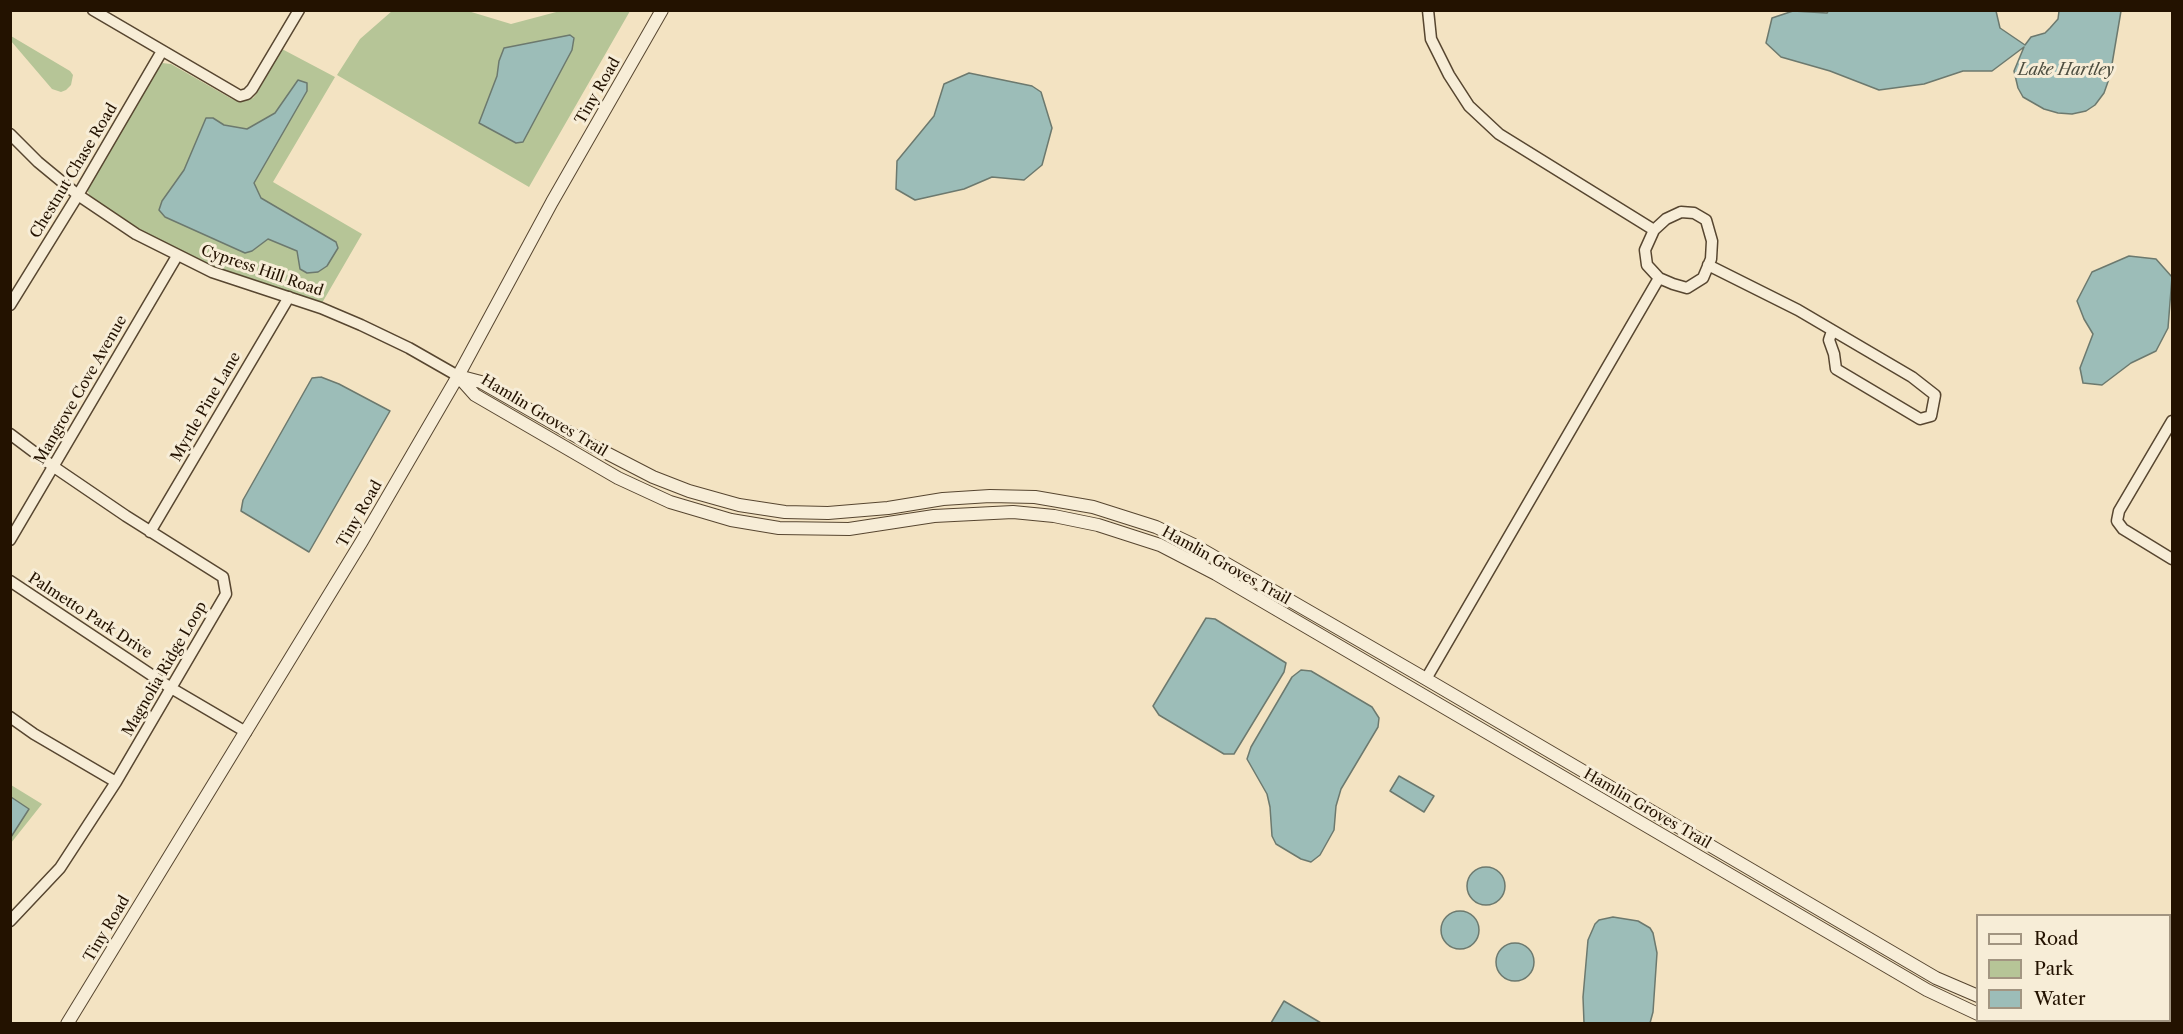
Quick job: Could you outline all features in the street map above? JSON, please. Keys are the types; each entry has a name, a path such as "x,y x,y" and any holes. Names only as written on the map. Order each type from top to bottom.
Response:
{"street":[{"path":"93,10 233,94 240,96 252,89 299,10"},
{"name":"Tiny Road","path":"67,1023 362,541 458,376 552,202 662,10"},
{"path":"1428,10 1431,39 1449,75 1469,106 1499,134 1654,230"},
{"name":"Chestnut Chase Road","path":"10,305 78,195 162,51"},
{"name":"Cypress Hill Road","path":"10,134 38,162 78,195 136,234 212,272 289,297 362,325 458,376"},
{"path":"1681,212 1694,213 1706,219 1712,241 1711,259 1708,265 1702,278 1687,288 1659,278 1647,265 1645,250 1654,230 1666,219 1681,212"},
{"name":"Mangrove Cove Avenue","path":"10,540 177,256"},
{"path":"1708,265 1798,310 1912,376 1935,395 1931,416 1920,419 1836,369 1829,340 1832,331"},
{"path":"1418,693 1659,278"},
{"name":"Myrtle Pine Lane","path":"150,532 289,297"},
{"name":"Hamlin Groves Trail","path":"458,376 481,382 593,446 653,477 730,503 785,512 828,513 888,508 943,499 990,496 1035,497 1113,512 1156,527 1194,545 1426,679 1936,978 1976,996"},
{"name":"Hamlin Groves Trail","path":"458,376 475,395 618,478 670,502 731,520 779,528 849,529 956,514 1031,513 1107,527 1149,541 1187,559 1940,998 1976,1014"},
{"path":"2172,422 2119,512 2117,521 2123,529 2172,559"},
{"name":"Magnolia Ridge Loop","path":"10,434 150,532 223,576 226,594 116,783 60,868 10,921"},
{"path":"1187,559 1194,545"},
{"name":"Palmetto Park Drive","path":"10,581 171,688 246,732"},
{"path":"10,717 116,783"},
{"path":"1851,946 1859,933"}],"green space":[{"path":"392,11 468,11 511,24 560,11 630,11 529,187 337,75 360,39"},
{"path":"11,36 70,71 73,75 71,85 61,92 52,89 11,41"},
{"path":"282,49 335,77 273,182 362,234 322,303 260,284 204,263 134,226 90,197 88,192 88,187 162,63 171,64 232,99 241,101 253,98 257,93"},
{"path":"11,785 42,804 11,843"}],"water":[{"name":"Lake Hartley","path":"1829,10 1996,11 2000,28 2025,45 2031,37 2045,33 2050,28 2058,19 2059,11 2121,11 2110,76 2104,93 2095,105 2086,111 2072,114 2044,109 2023,97 2014,71 2024,47 1992,71 1963,71 1924,84 1879,90 1830,71 1781,57 1766,43 1772,18 1793,11 1827,13"},
{"path":"570,35 574,38 572,50 523,142 516,143 479,123 497,76 504,48"},
{"path":"969,73 1032,86 1041,92 1052,128 1042,165 1024,180 992,177 964,189 915,200 896,189 897,161 934,116 944,84"},
{"path":"298,80 307,83 307,91 254,183 261,198 336,242 338,248 327,266 318,272 307,273 300,269 297,251 268,239 252,251 245,253 165,217 159,210 162,201 184,170 206,118 213,118 224,125 247,129 275,113"},
{"path":"2129,256 2156,259 2172,277 2168,328 2156,351 2131,363 2102,385 2083,383 2080,368 2093,334 2077,301 2092,272"},
{"path":"321,377 390,411 309,552 241,511 243,500 312,378"},
{"path":"1206,618 1215,619 1286,663 1284,672 1234,754 1224,754 1159,715 1153,706"},
{"path":"1301,670 1311,671 1372,707 1379,718 1378,727 1341,789 1336,806 1334,830 1320,855 1311,862 1301,859 1276,844 1272,836 1267,794 1247,759 1251,747 1292,677"},
{"path":"1399,776 1434,796 1424,812 1390,791"},
{"path":"11,797 29,809 11,837"},
{"path":"1486,867 1499,873 1505,886 1499,899 1486,905 1473,899 1467,886 1473,873"},
{"path":"1460,911 1473,917 1479,930 1473,943 1460,949 1447,943 1441,930 1447,917"},
{"path":"1613,917 1638,921 1650,928 1653,933 1657,953 1653,1012 1650,1023 1584,1023 1583,997 1588,940 1599,920"},
{"path":"1515,943 1528,949 1534,962 1528,975 1515,981 1502,975 1496,962 1502,949"},
{"path":"1284,1001 1321,1023 1271,1023"}]}
